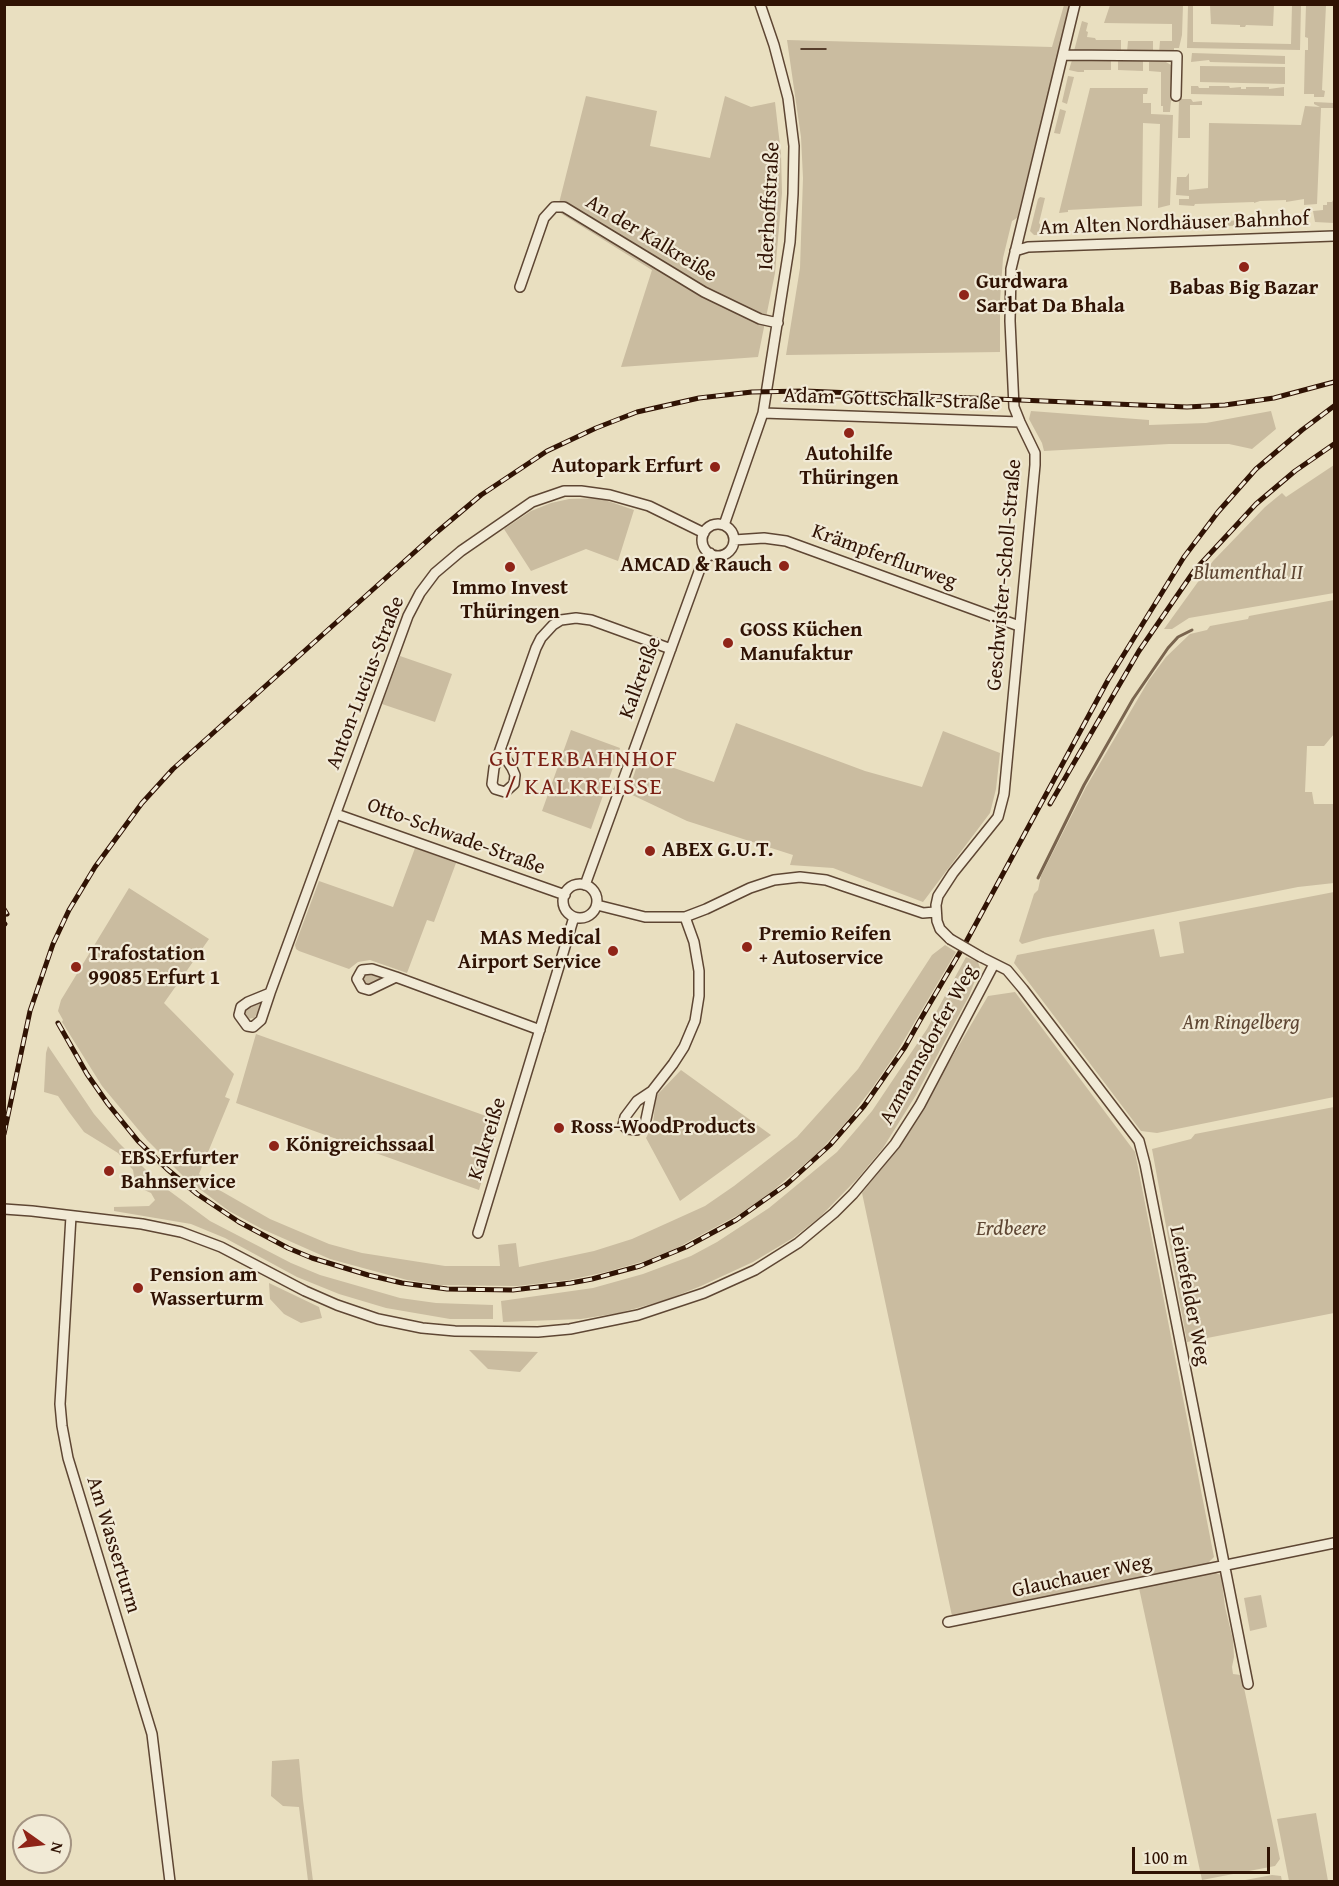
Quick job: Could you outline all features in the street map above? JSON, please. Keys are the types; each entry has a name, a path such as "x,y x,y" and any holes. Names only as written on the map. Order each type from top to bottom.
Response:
{"street":[{"name":"Iderhoffstraße","path":"760,4 788,98 795,168 790,242 763,413"},
{"name":"Geschwister-Scholl-Straße","path":"935,912 938,896 953,873 998,818 1002,807 1035,465 1035,453 1014,407 1010,321 1011,269 1075,4"},
{"path":"1063,55 1178,56 1176,96"},
{"name":"An der Kalkreiße","path":"520,287 544,218 554,207 564,207 704,292 760,319 778,323"},
{"name":"Am Alten Nordhäuser Bahnhof","path":"1015,251 1028,247 1335,236"},
{"path":"724,525 763,413"},
{"name":"Adam-Gottschalk-Straße","path":"763,413 1020,422"},
{"name":"Anton-Lucius-Straße","path":"270,993 408,616 420,593 435,573 461,551 532,502 564,491 610,495 650,506 704,533"},
{"path":"715,524 724,525 731,531 734,540 730,550 716,555 710,553 703,542 704,533 715,524"},
{"name":"Krämpferflurweg","path":"734,540 764,538 786,540 1019,626"},
{"name":"Kalkreiße","path":"585,885 701,566 710,553"},
{"path":"500,750 536,648 541,638 561,620 576,618 591,620 671,649"},
{"name":"Otto-Schwade-Straße","path":"336,814 565,895"},
{"path":"597,905 645,917 684,916 774,880 800,877 826,880 923,913 935,912 940,929 950,939 994,964"},
{"path":"575,885 585,885 594,891 597,905 591,915 586,918 574,917 566,911 563,900 575,885"},
{"path":"652,1091 684,1047 698,1007 699,971 694,942 684,916"},
{"name":"Kalkreiße","path":"478,1233 574,917"},
{"name":"Azmannsdorfer Weg","path":"4,1209 142,1224 181,1232 221,1247 337,1305 378,1318 422,1328 455,1331 538,1332 570,1329 638,1315 704,1293 755,1270 798,1243 834,1213 895,1144 920,1105 994,964"},
{"name":"Leinefelder Weg","path":"994,964 1006,970 1023,989 1139,1141 1248,1684"},
{"path":"396,977 540,1030"},
{"name":"Am Wasserturm","path":"71,1216 60,1404 62,1426 68,1458 152,1734 170,1881"},
{"name":"Glauchauer Weg","path":"948,1622 1335,1543"}],"green space":[{"path":"1064,5 1070,5 1017,218 1012,221 1003,258 1000,352 786,355 800,268 803,178 801,137 787,40 1052,47"},
{"path":"1110,5 1183,5 1179,48 1174,48 1174,53 1159,53 1160,41 1172,41 1172,24 1104,23"},
{"path":"1188,5 1193,5 1193,42 1291,44 1292,5 1301,5 1300,50 1187,48"},
{"path":"1210,5 1274,5 1273,26 1246,25 1240,27 1240,25 1211,24"},
{"path":"1306,5 1326,5 1322,90 1325,91 1324,97 1304,94 1305,50 1308,50 1308,38 1305,37"},
{"path":"1082,21 1088,23 1087,37 1096,40 1121,40 1121,52 1074,51"},
{"path":"1128,41 1153,41 1153,52 1127,52"},
{"path":"1192,53 1285,56 1285,64 1210,62 1209,60 1191,62"},
{"path":"1072,60 1111,61 1111,70 1078,72 1069,70"},
{"path":"1118,60 1143,61 1143,71 1118,70"},
{"path":"1149,62 1166,62 1171,65 1170,112 1163,112 1163,106 1161,106 1161,72 1149,71"},
{"path":"1200,66 1285,67 1285,84 1200,82"},
{"path":"1068,76 1074,77 1067,104 1062,102"},
{"path":"1191,86 1209,88 1209,86 1229,86 1230,88 1241,87 1241,89 1284,87 1284,96 1191,94"},
{"path":"1090,88 1148,88 1147,94 1143,94 1143,103 1151,103 1151,114 1173,115 1170,205 1158,208 1160,124 1143,123 1142,206 1068,210 1068,212 1059,213"},
{"path":"586,96 657,111 650,146 710,158 725,96 751,107 775,102 781,154 782,193 775,273 758,357 621,367 652,270 557,211"},
{"path":"1179,99 1202,101 1202,105 1190,105 1190,138 1178,138"},
{"path":"1314,102 1334,103 1334,108 1321,108 1317,204 1304,205 1304,199 1286,202 1286,200 1179,205 1179,199 1189,199 1189,196 1176,195 1177,177 1186,177 1189,173 1189,190 1208,188 1209,123 1301,125 1305,106 1320,107"},
{"path":"1060,109 1066,111 1060,134 1054,133"},
{"path":"1040,197 1045,198 1039,223 1044,229 1055,229 1055,234 1034,235 1030,231"},
{"path":"1333,200 1334,223 1315,222 1313,211 1323,210 1323,205"},
{"path":"1286,218 1286,224 1261,225 1261,219"},
{"path":"1254,219 1254,225 1228,226 1228,221"},
{"path":"1222,221 1222,226 1195,227 1195,222"},
{"path":"1172,222 1172,229 1148,230 1148,224 1168,224"},
{"path":"1031,411 1149,420 1149,425 1206,423 1271,411 1276,429 1252,449 1229,444 1169,444 1044,451 1029,419"},
{"name":"Blumenthal II","path":"1334,465 1334,593 1189,618 1172,629 1164,629 1213,561 1265,507 1282,493 1286,497"},
{"path":"599,498 634,510 618,561 586,549 531,571 504,529 531,511 551,503 569,499"},
{"path":"1334,600 1334,734 1324,746 1307,746 1305,792 1312,792 1314,804 1334,804 1334,883 1298,887 1022,944 1019,941 1041,876 1086,787 1149,680 1166,657 1190,634 1207,630 1210,626"},
{"path":"400,656 452,674 435,722 382,704"},
{"path":"736,723 865,771 922,787 943,731 1000,753 996,789 990,813 923,902 833,868 790,865 793,855 687,821 628,793 640,756 714,782"},
{"path":"571,730 620,748 591,829 542,811"},
{"path":"415,848 456,863 434,922 427,920 407,973 370,960 358,962 349,969 296,949 295,945 319,881 393,907"},
{"path":"129,888 209,939 164,1003 234,1074 225,1097 230,1099 199,1174 221,1191 270,1219 329,1244 362,1253 445,1266 500,1266 498,1245 516,1243 519,1267 594,1251 632,1239 705,1206 797,1137 858,1069 932,955 945,945 956,952 897,1052 847,1121 818,1153 765,1197 738,1215 677,1248 645,1261 606,1272 569,1280 517,1286 439,1285 407,1280 330,1259 262,1229 229,1211 185,1178 147,1140 102,1086 62,1022 58,1011 61,1000"},
{"name":"Am Ringelberg","path":"1334,892 1334,1097 1157,1133 1141,1131 1014,963 1017,955 1154,929 1160,957 1184,953 1179,922"},
{"path":"966,957 978,962 980,968 969,996 916,1095 883,1148 820,1217 793,1238 753,1262 666,1300 619,1313 581,1319 503,1322 501,1301 593,1288 643,1274 691,1256 769,1208 837,1152 872,1111 927,1029"},
{"path":"365,973 377,976 380,981 366,986 362,979"},
{"name":"Erdbeere","path":"1015,992 1135,1152 1214,1557 1207,1564 952,1616 862,1193 899,1147 988,996"},
{"path":"261,1001 263,1005 254,1018 246,1019 244,1010"},
{"path":"256,1034 500,1121 479,1190 236,1103"},
{"path":"48,1046 94,1114 119,1143 160,1184 210,1221 291,1263 320,1275 400,1298 436,1303 493,1305 493,1319 450,1319 386,1308 339,1294 297,1277 225,1238 191,1224 114,1211 114,1207 149,1206 155,1200 151,1193 135,1183 133,1170 118,1153 84,1132 58,1096 44,1092"},
{"path":"681,1070 771,1135 680,1201 646,1138 653,1124 656,1096"},
{"path":"1334,1107 1334,1313 1187,1342 1152,1149 1191,1139 1195,1134"},
{"path":"269,1283 319,1307 322,1318 301,1323 284,1314 270,1299"},
{"path":"469,1350 538,1352 520,1372 488,1369"},
{"path":"1213,1572 1221,1575 1225,1607 1233,1640 1233,1674 1241,1675 1280,1859 1275,1866 1202,1880 1139,1588"},
{"path":"1261,1595 1267,1627 1250,1631 1244,1598"},
{"path":"299,1759 313,1881 308,1881 299,1807 283,1806 271,1796 272,1761"},
{"path":"1316,1813 1328,1881 1289,1881 1277,1819"},
{"path":"1272,1875 1281,1876 1282,1881 1240,1881"}],"waterway":[{"path":"1038,878 1084,785 1133,699 1168,648 1178,637 1192,630"}],"tram line":[{"path":"801,49 826,49"}],"railway":[{"path":"4,1134 30,1011 53,944 69,910 95,867 142,803 173,769 437,532 481,495 547,451 637,412 699,398 752,392 805,391 1187,407 1225,405 1274,398 1334,382"},
{"path":"58,1023 87,1074 108,1104 138,1141 167,1169 197,1194 239,1222 312,1258 402,1283 447,1289 513,1290 592,1279 640,1266 686,1247 736,1220 787,1184 830,1145 864,1106 905,1047 966,942 1108,680 1184,557 1218,512 1256,469 1334,406"},
{"path":"1050,804 1139,651 1194,571 1256,504 1295,471 1334,444"},
{"path":"4,909 7,914"}],"place":[{"name":"Babas Big Bazar","path":"1244,267"},
{"name":"Gurdwara Sarbat Da Bhala","path":"964,295"},
{"name":"Autohilfe Thüringen","path":"849,433"},
{"name":"Autopark Erfurt","path":"715,467"},
{"name":"AMCAD & Rauch","path":"784,566"},
{"name":"Immo Invest Thüringen","path":"510,567"},
{"name":"GOSS Küchen Manufaktur","path":"728,643"},
{"name":"ABEX G.U.T.","path":"650,851"},
{"name":"Premio Reifen + Autoservice","path":"747,947"},
{"name":"MAS Medical Airport Service","path":"613,951"},
{"name":"Trafostation 99085 Erfurt 1","path":"76,967"},
{"name":"Ross-WoodProducts","path":"559,1128"},
{"name":"Königreichssaal","path":"274,1146"},
{"name":"EBS Erfurter Bahnservice","path":"109,1171"},
{"name":"Pension am Wasserturm","path":"138,1288"}],"district":[{"name":"GÜTERBAHNHOF / KALKREISSE","path":"584,774"}]}
